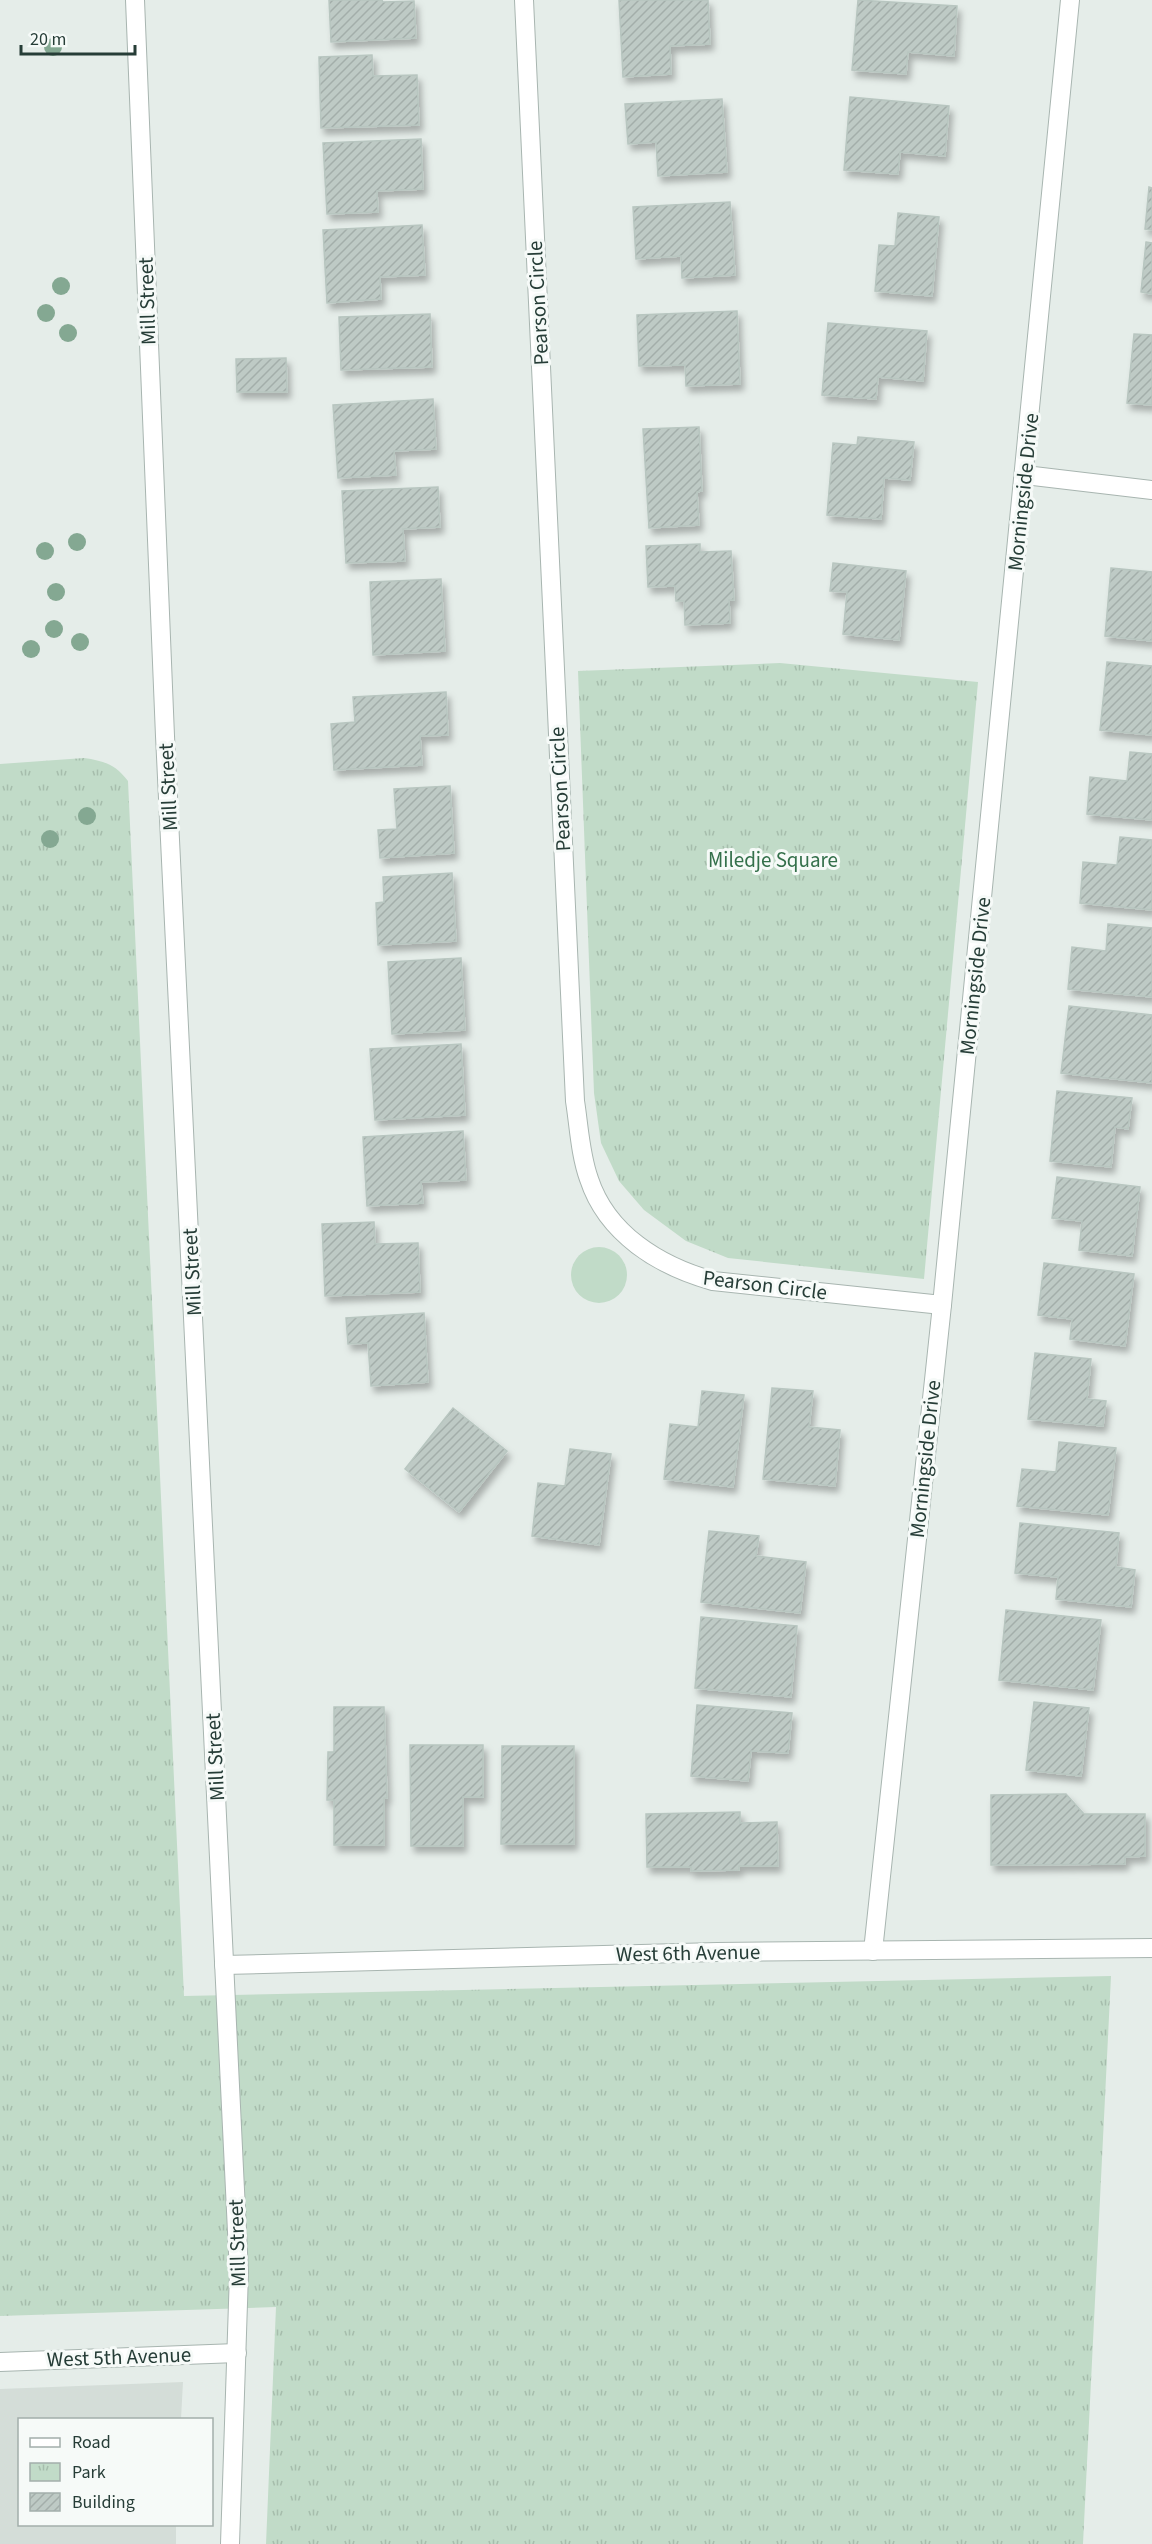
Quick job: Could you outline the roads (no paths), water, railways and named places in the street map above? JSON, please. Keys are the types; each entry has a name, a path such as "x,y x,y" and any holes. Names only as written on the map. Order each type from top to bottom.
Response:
{"street":[{"name":"Mill Street","path":"135,0 165,724 240,2273 230,2544"},
{"name":"Pearson Circle","path":"524,0 575,1101 589,1180 607,1216 620,1230 651,1255 692,1275 713,1281 942,1305"},
{"name":"Morningside Drive","path":"873,1951 942,1305 1070,0"},
{"path":"1025,475 1152,490"},
{"name":"West 6th Avenue","path":"224,1965 873,1951 1152,1948"},
{"name":"West 5th Avenue","path":"0,2362 237,2353"}],"park label":[{"name":"Miledje Square","path":"773,860"}]}
